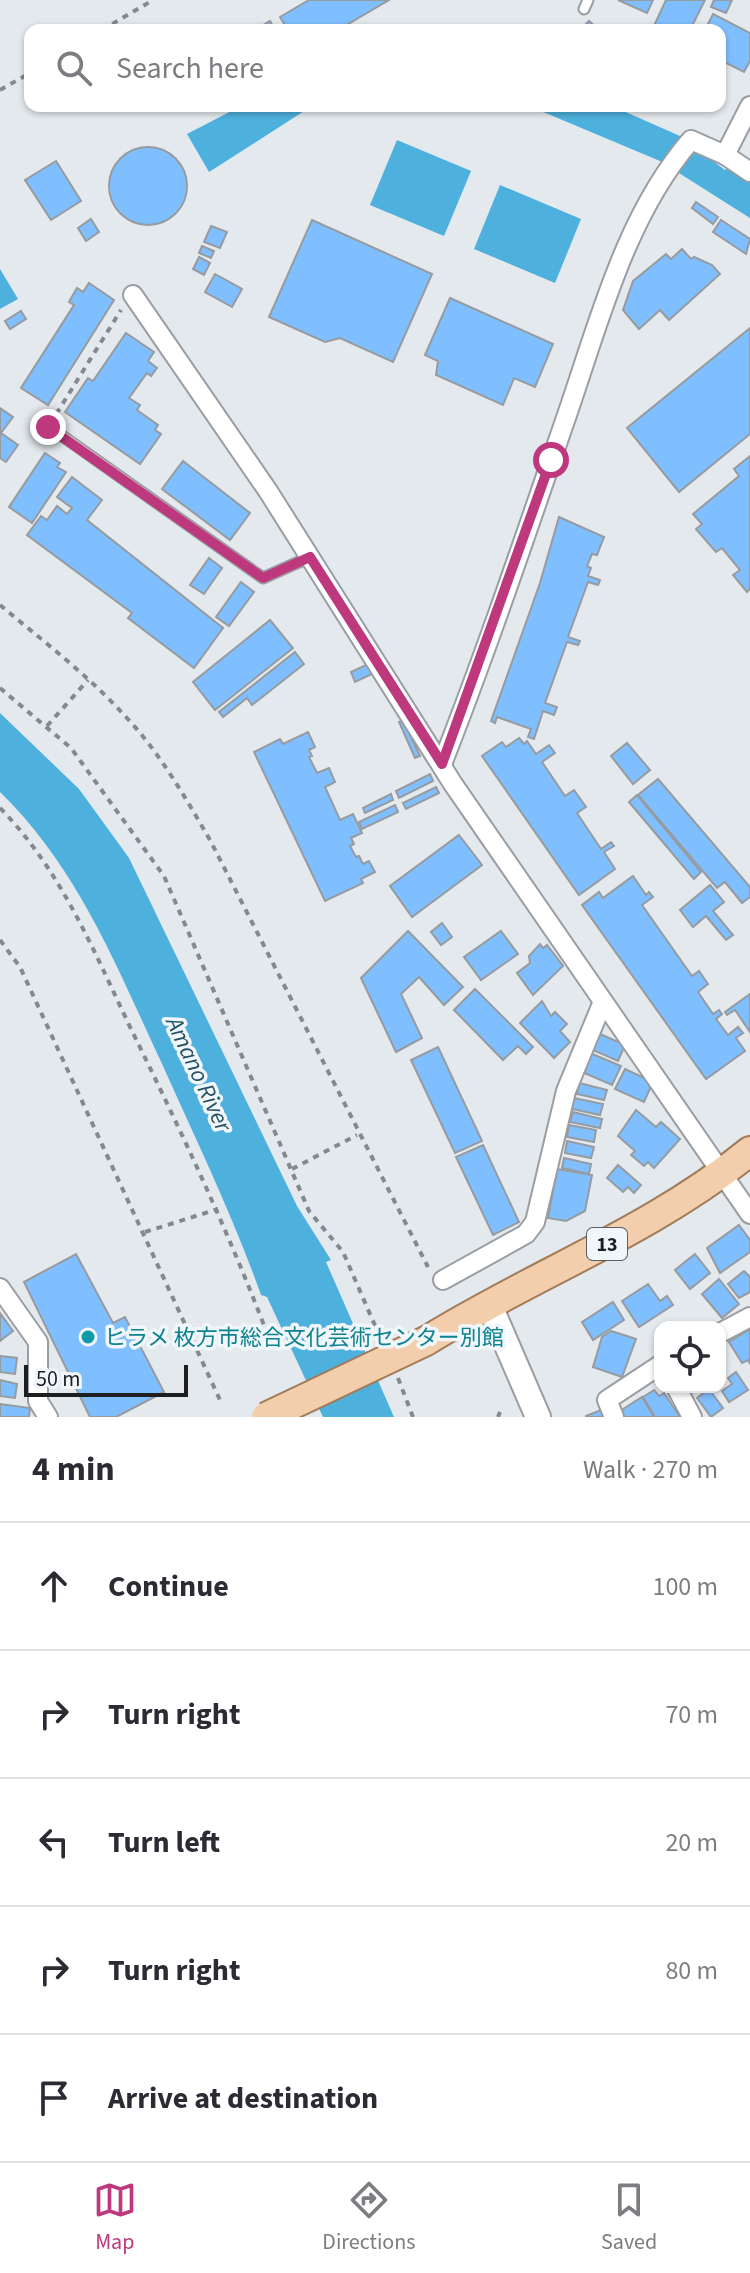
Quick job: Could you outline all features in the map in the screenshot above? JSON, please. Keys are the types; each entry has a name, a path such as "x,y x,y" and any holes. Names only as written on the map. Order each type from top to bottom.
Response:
{"main road":[{"name":"13","path":"266,1417 426,1341 596,1250 720,1175 750,1151"},
{"path":"490,1306 538,1417"}],"street":[{"path":"725,155 750,106"},
{"path":"442,764 475,682 606,301 666,169 691,140 725,155 750,172"},
{"path":"133,295 310,557 442,764 602,1004 750,1214"},
{"path":"443,1280 526,1234 535,1222 566,1091 602,1004"},
{"path":"0,1288 38,1342 38,1401 48,1417"},
{"path":"726,1330 750,1317"},
{"path":"614,1417 607,1400 654,1369"},
{"path":"679,1393 692,1417"}],"lane":[{"path":"61,435 263,578 310,557"}],"path":[{"path":"113,24 153,0"},
{"path":"0,90 24,76"},
{"path":"61,435 48,427 133,295"},
{"path":"0,605 88,680 126,717 176,780 210,840 357,1135 427,1266"},
{"path":"47,726 88,680"},
{"path":"0,688 71,748 164,876 309,1211 343,1252 384,1347"},
{"path":"0,808 28,836 66,893 218,1209 270,1341"},
{"path":"0,940 20,967 220,1400"},
{"path":"291,1169 357,1135"},
{"path":"145,1232 218,1209"},
{"path":"396,1373 413,1417"}],"water":[{"path":"229,112 303,112 209,172 187,134"},
{"path":"543,112 626,112 680,136 725,170 728,168 750,183 750,218 660,161"},
{"path":"397,140 471,171 444,236 370,205"},
{"path":"138,154 151,154 173,192 135,216 120,201 115,184 120,167"},
{"path":"500,185 581,219 555,283 474,249"},
{"path":"0,269 18,299 0,309"},
{"name":"Amano River","path":"0,713 79,789 129,858 297,1206 331,1260 326,1262 394,1417 323,1417 267,1297 261,1295 214,1179 94,921 52,854 0,792"}],"building":[{"path":"309,0 389,0 348,24 284,24 280,17"},
{"path":"618,0 653,0 647,13"},
{"path":"666,0 705,0 693,24 655,24"},
{"path":"714,0 732,0 726,13 711,7"},
{"path":"713,14 750,33 750,61 744,72 726,63 726,24 708,24"},
{"path":"148,147 163,150 175,159 184,171 187,186 184,201 175,213 163,222 148,225 133,222 121,213 112,201 109,186 112,171 121,159 133,150"},
{"path":"56,161 81,201 51,220 25,180"},
{"path":"696,202 718,217 713,224 692,208"},
{"path":"91,219 99,232 86,241 78,228"},
{"path":"312,220 432,274 393,362 340,338 325,342 269,317"},
{"path":"721,220 750,239 746,254 713,232"},
{"path":"211,226 227,232 220,248 204,242"},
{"path":"202,246 214,251 211,258 199,253"},
{"path":"682,249 691,259 694,257 712,265 720,274 669,320 660,310 639,329 623,310 633,281 666,254 671,259"},
{"path":"199,257 210,263 204,275 193,269"},
{"path":"215,274 242,289 232,307 205,292"},
{"path":"89,283 114,300 48,405 21,388 74,305 69,302 77,288 83,292"},
{"path":"450,298 553,344 535,387 514,378 503,405 436,375 438,361 425,355"},
{"path":"21,311 26,319 10,329 5,321"},
{"path":"750,328 750,434 679,492 627,428"},
{"path":"126,333 154,352 148,361 157,368 151,376 147,373 129,398 140,405 137,410 158,425 155,430 161,434 140,464 65,412 88,378 93,381"},
{"path":"0,408 13,417 1,433 18,445 6,462 0,458"},
{"path":"45,453 60,463 57,467 66,472 32,523 9,507"},
{"path":"750,456 750,589 747,592 733,575 740,570 722,548 716,552 696,529 702,524 693,514 739,476 734,469"},
{"path":"183,461 250,513 230,540 162,489"},
{"path":"72,477 102,500 87,520 223,628 194,668 128,618 132,613 27,535 41,516 47,520 57,506 67,514 72,508 57,497"},
{"path":"559,517 604,537 597,555 592,554 587,566 591,568 588,576 600,580 598,585 588,582 568,637 580,641 578,645 567,642 545,703 557,707 554,715 543,711 534,739 528,737 531,729 497,717 495,723 491,721 540,583"},
{"path":"209,558 222,568 204,594 190,585"},
{"path":"241,582 254,592 229,626 216,617"},
{"path":"270,620 293,648 215,710 193,682"},
{"path":"295,652 304,664 252,705 247,698 223,717 219,712"},
{"path":"368,664 372,674 355,682 351,672"},
{"path":"403,720 420,756 415,758 399,722"},
{"path":"308,732 315,747 309,750 312,756 309,757 317,773 329,768 335,782 325,787 340,820 353,814 362,833 351,838 354,844 350,846 363,864 369,861 375,872 361,879 363,883 325,901 254,752 280,739 283,744"},
{"path":"519,738 524,744 527,741 536,754 549,745 555,753 542,762 565,796 574,790 586,807 577,813 601,849 611,842 614,846 604,852 615,869 579,895 482,756 502,742 506,747"},
{"path":"627,743 650,770 633,784 611,756"},
{"path":"430,774 433,781 399,798 396,791"},
{"path":"658,779 750,887 750,897 742,903 725,882 717,888 638,795"},
{"path":"436,787 439,793 406,809 403,803"},
{"path":"391,794 393,800 365,813 363,808"},
{"path":"637,795 701,872 694,879 629,802"},
{"path":"395,805 398,812 362,829 359,822"},
{"path":"459,835 482,865 412,917 390,886"},
{"path":"633,876 646,895 649,892 653,897 642,905 692,976 699,971 708,984 698,992 713,1014 719,1010 722,1014 716,1019 728,1035 738,1027 743,1033 736,1038 745,1051 706,1079 582,905 599,892 603,898"},
{"path":"710,885 724,902 713,911 733,935 726,940 706,916 693,927 680,910"},
{"path":"442,923 452,937 441,945 431,932"},
{"path":"408,931 463,987 444,1005 419,977 401,994 422,1038 396,1052 361,978"},
{"path":"501,931 518,954 481,980 464,957"},
{"path":"540,944 543,948 547,945 563,966 533,995 517,973 530,963 529,956"},
{"path":"475,989 533,1047 526,1054 518,1046 503,1060 454,1010"},
{"path":"750,994 750,1032 735,1010 727,1015 725,1012"},
{"path":"542,1001 551,1016 555,1012 567,1024 560,1031 570,1042 554,1058 520,1023"},
{"path":"600,1034 625,1045 618,1061 593,1050"},
{"path":"438,1047 482,1141 455,1153 411,1060"},
{"path":"590,1053 621,1066 612,1085 582,1072"},
{"path":"625,1069 653,1082 644,1102 615,1089"},
{"path":"579,1083 607,1090 604,1100 577,1094"},
{"path":"574,1098 603,1104 600,1115 572,1109"},
{"path":"636,1110 656,1127 661,1122 680,1139 654,1168 648,1162 644,1166 631,1155 635,1151 618,1136"},
{"path":"573,1112 602,1119 600,1128 570,1122"},
{"path":"569,1125 596,1130 594,1142 567,1137"},
{"path":"567,1141 594,1147 591,1158 565,1153"},
{"path":"483,1145 519,1222 493,1235 456,1157"},
{"path":"564,1158 591,1164 589,1174 562,1168"},
{"path":"618,1165 641,1185 634,1193 628,1187 623,1192 607,1178"},
{"path":"557,1169 592,1175 585,1211 566,1221 548,1218"},
{"path":"739,1225 750,1240 750,1252 720,1273 707,1248"},
{"path":"76,1254 113,1323 125,1317 164,1392 116,1417 90,1417 24,1282"},
{"path":"695,1254 710,1273 690,1289 675,1270"},
{"path":"744,1271 750,1277 750,1292 739,1298 728,1284"},
{"path":"719,1279 739,1304 722,1318 702,1294"},
{"path":"648,1284 660,1301 667,1296 673,1305 639,1327 622,1301"},
{"path":"613,1302 624,1320 593,1340 582,1322"},
{"path":"0,1313 13,1331 0,1341"},
{"path":"750,1329 750,1364 748,1360 742,1363 729,1342"},
{"path":"611,1331 636,1339 622,1377 593,1367 602,1337"},
{"path":"0,1356 17,1358 15,1374 0,1372"},
{"path":"736,1372 748,1390 729,1402 723,1393 732,1384 728,1378"},
{"path":"0,1380 17,1384 15,1398 0,1396"},
{"path":"654,1390 659,1396 664,1393 680,1417 655,1417 643,1397"},
{"path":"704,1393 712,1393 723,1408 711,1417 697,1398"},
{"path":"642,1397 654,1417 623,1417 620,1411"},
{"path":"0,1404 30,1408 29,1417 0,1417"},
{"path":"601,1410 604,1417 586,1417 586,1416"}],"place":[{"name":"ヒラメ 枚方市総合文化芸術センター別館","path":"88,1337"}],"route":[{"path":"48,427 263,578 310,557 442,764 475,682 551,460"}]}
